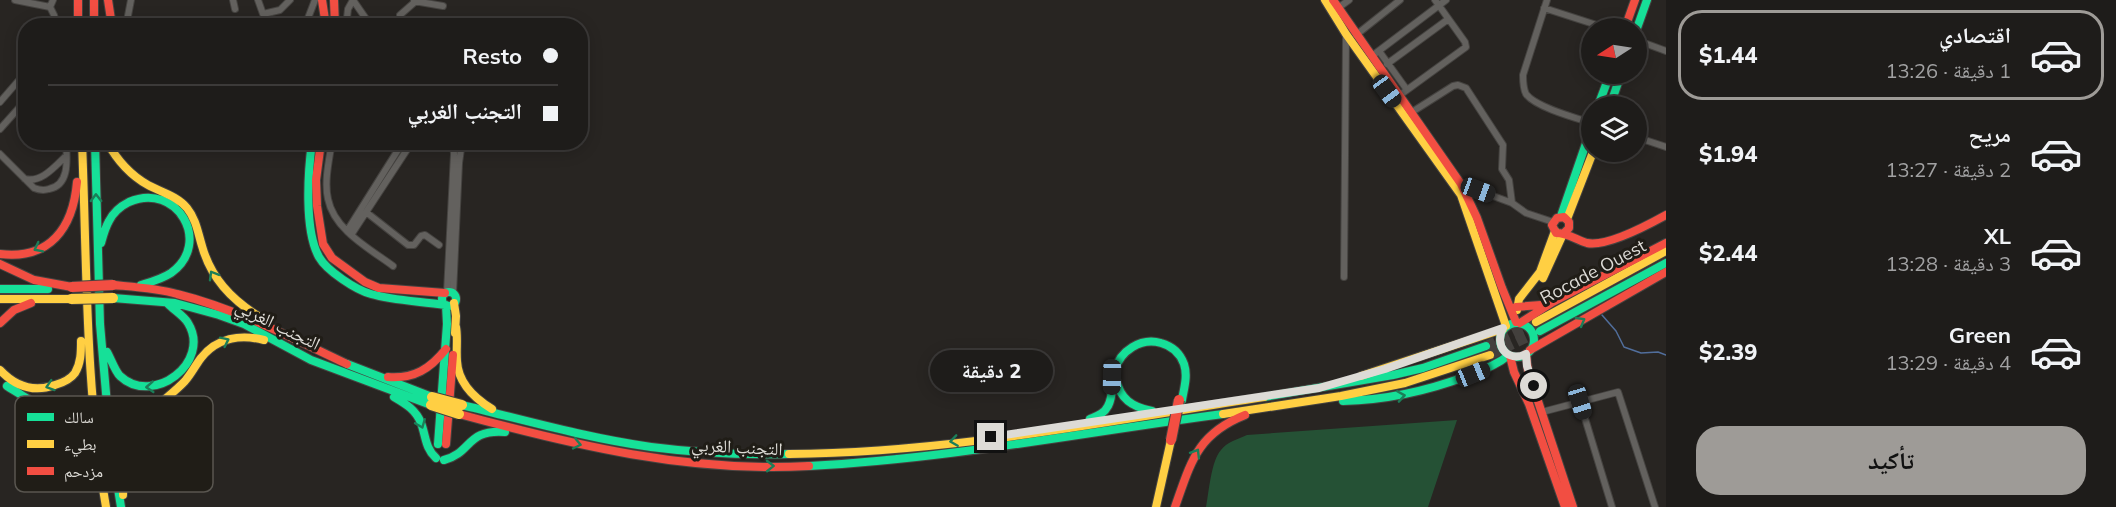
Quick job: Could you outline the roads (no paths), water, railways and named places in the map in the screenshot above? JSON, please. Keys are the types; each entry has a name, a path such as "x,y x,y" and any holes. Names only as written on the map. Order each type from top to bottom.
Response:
{"main road":[{"path":"78,0 78,18"},
{"path":"94,0 94,18"},
{"path":"108,0 111,18"},
{"path":"322,0 325,18"},
{"path":"334,0 335,18"},
{"path":"1325,0 1351,34 1461,195 1513,324"},
{"path":"1629,18 1635,0"},
{"path":"1641,18 1647,0"},
{"path":"1336,4 1351,34 1375,54 1403,92 1412,112 1461,184 1472,204 1513,324"},
{"path":"0,254 10,256 29,253 46,245 67,224 73,209 80,150"},
{"path":"80,150 86,333 91,396"},
{"path":"94,150 101,332 106,396"},
{"path":"113,150 124,167 140,181 174,196 190,212 206,260 219,285 248,311 310,347"},
{"path":"311,150 308,169 309,201 315,246 325,264 360,289 371,294 448,299"},
{"path":"320,150 316,180 317,206 323,243 332,258 365,282 379,288 448,299"},
{"path":"1562,226 1581,160"},
{"path":"1565,507 1529,404 1514,372 1510,356 1505,352 1499,338 1513,324 1519,299 1543,277 1589,162"},
{"path":"99,285 103,232 110,219 129,200 137,197 153,197 167,201 181,212 189,229 189,244 177,271 160,280 138,286"},
{"path":"1562,226 1588,243 1601,242 1627,235 1666,215"},
{"path":"1320,394 1513,324 1666,243"},
{"name":"Rocade Ouest","path":"1666,251 1538,327 1666,263"},
{"path":"0,264 18,275 42,283 72,287"},
{"path":"1320,394 1371,400 1416,394 1443,386 1488,368 1510,356 1521,356 1666,272"},
{"path":"0,370 16,384 27,389 38,390 60,383 74,374 80,355 84,281"},
{"name":"التجنب الغربي","path":"0,289 138,286 196,297 310,347 363,375"},
{"name":"التجنب الغربي","path":"0,299 150,299 194,307 235,321 310,359 537,435 616,452 712,465 755,467 826,465 931,456 1296,403 1366,381 1488,350"},
{"path":"448,299 456,327 458,365 465,386 480,402 508,417"},
{"path":"442,444 448,299"},
{"path":"0,323 9,312 16,308 50,300"},
{"path":"101,332 110,362 117,374 140,388 158,387 172,380 192,357 193,340 189,323 165,302"},
{"path":"1516,307 1553,302"},
{"path":"1513,324 1530,329 1533,334 1533,345 1528,352 1527,366 1573,507"},
{"path":"440,459 433,451 442,444 456,327"},
{"path":"169,396 184,382 201,358 230,338 247,336 310,359"},
{"path":"1036,431 1094,418 1106,412 1111,402 1112,377 1116,363 1132,346 1146,341 1168,345 1180,356 1186,371 1182,403 1156,507"},
{"path":"1155,345 1167,349 1177,358 1182,372 1182,403 1151,411 1131,406 1121,395 1117,386 1116,378 1121,363 1134,349 1142,346 1155,345"},
{"path":"363,375 395,378 411,376 431,367 446,349"},
{"path":"1488,368 1501,368 1514,372"},
{"path":"363,375 412,409 423,426 428,450 440,459 453,458 471,439 485,432 537,435"},
{"path":"0,380 23,396"},
{"name":"التجنب الغربي","path":"460,410 508,417 602,439 735,456 880,451 1036,431 1182,403 1320,394"},
{"path":"1175,507 1193,457 1203,441 1214,430 1234,418 1296,403"},
{"path":"1163,507 1173,440"},
{"path":"96,492 100,507"},
{"path":"103,492 106,507"},
{"path":"119,492 122,507"},
{"path":"122,507 123,492"}],"street":[{"path":"15,0 50,7"},
{"path":"53,0 50,7 53,18"},
{"path":"128,18 131,0"},
{"path":"233,0 236,9"},
{"path":"258,0 263,14 280,10 282,3 290,0"},
{"path":"308,18 315,0"},
{"path":"347,18 348,9 353,0 365,18"},
{"path":"402,18 400,15 413,0 443,6"},
{"path":"1336,4 1349,0"},
{"path":"1344,277 1351,34 1400,0"},
{"path":"1437,3 1465,42 1465,49 1403,92 1387,64 1375,54 1437,3 1446,0"},
{"path":"1546,0 1523,75 1524,88 1535,101 1581,122"},
{"path":"1544,8 1581,20"},
{"path":"1387,64 1447,20"},
{"path":"1647,44 1666,51"},
{"path":"0,102 18,81"},
{"path":"1412,112 1453,86 1466,88 1503,145 1502,169 1509,180 1512,203"},
{"path":"0,129 18,109"},
{"path":"1647,141 1666,147"},
{"path":"0,154 38,190 49,190 57,187 64,179 67,150"},
{"path":"331,150 328,199 349,233 393,266"},
{"path":"349,233 398,150"},
{"path":"349,233 366,212 407,150"},
{"path":"448,299 454,150"},
{"path":"448,299 461,150"},
{"path":"24,178 30,180 41,177 67,155"},
{"path":"1461,184 1512,203 1526,213 1562,226"},
{"path":"366,212 408,245 414,245 425,235 439,245"},
{"path":"1542,412 1618,392 1654,507"},
{"path":"1580,402 1612,507"}],"waterway":[{"path":"1602,315 1616,331 1624,347 1641,353 1658,352 1666,355"}],"tunnel":[{"path":"1486,346 1536,322"},
{"path":"1490,355 1540,331"}]}
